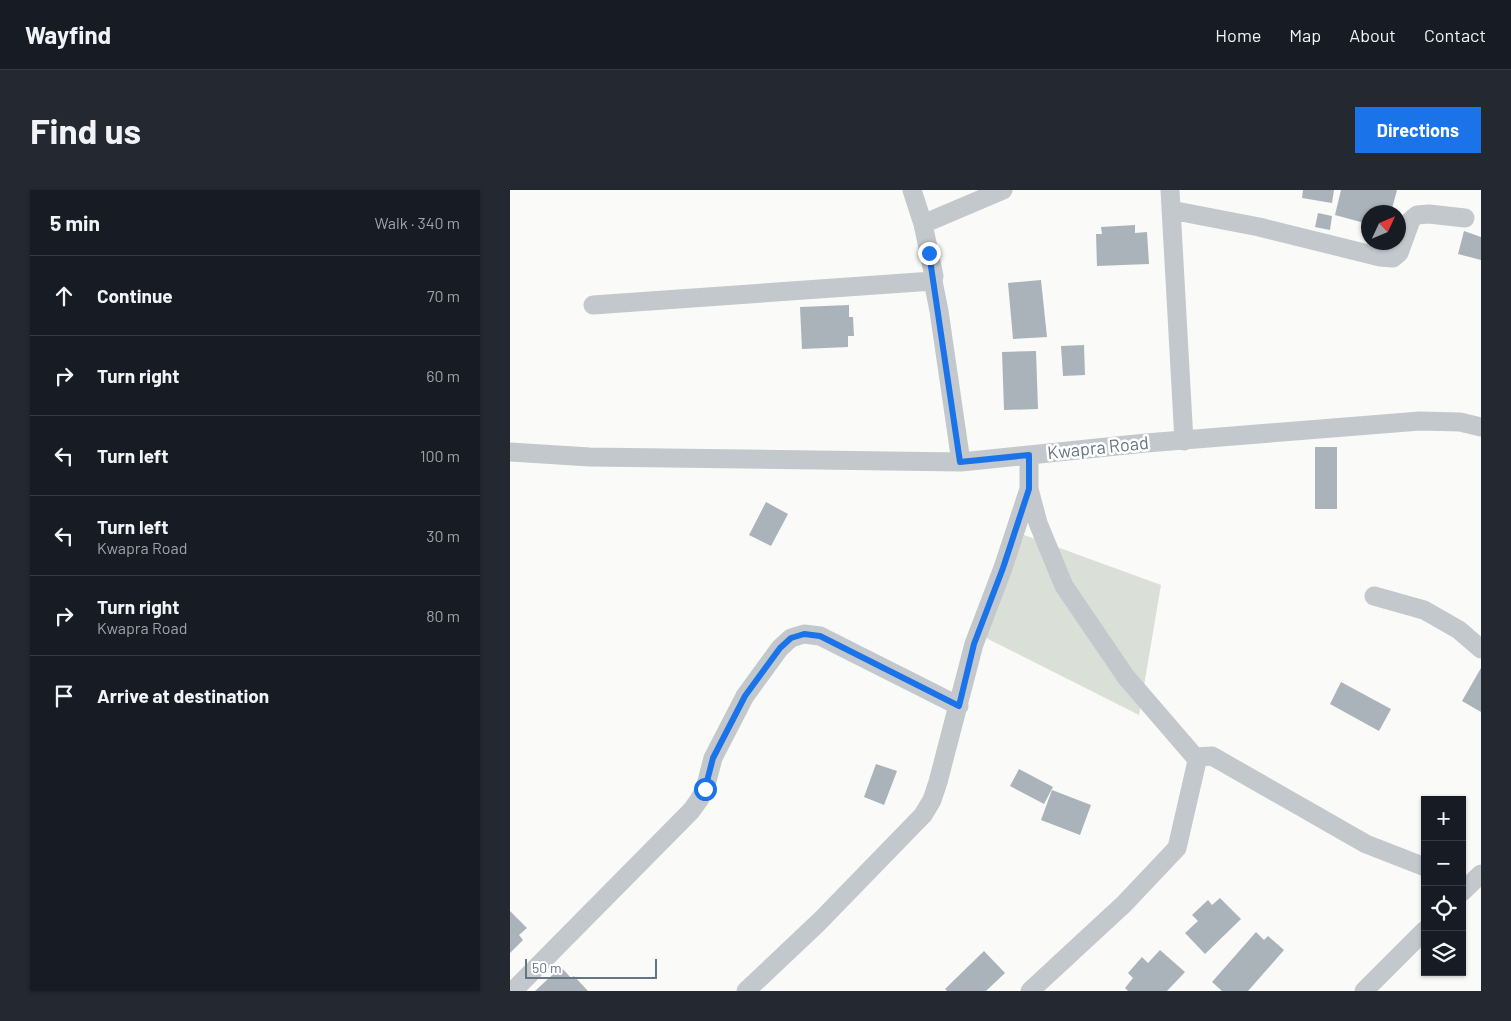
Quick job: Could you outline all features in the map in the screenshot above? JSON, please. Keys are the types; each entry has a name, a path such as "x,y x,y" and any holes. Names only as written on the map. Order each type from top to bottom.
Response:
{"street":[{"path":"912,190 923,224 934,276 933,281 939,311 960,462"},
{"path":"923,224 1003,190"},
{"path":"1170,190 1184,441"},
{"path":"1171,210 1259,227 1380,257 1394,258 1399,253 1411,220 1417,215 1430,214 1465,218"},
{"path":"592,305 933,281"},
{"name":"Kwapra Road","path":"510,452 590,457 960,462 1184,441 1420,422 1460,422 1481,428"},
{"path":"1029,455 1029,489 1038,523 1064,586 1126,677 1197,761 1177,848 1124,904 1030,991"},
{"path":"746,991 819,922 923,815 932,800 959,706 974,644 1003,568 1029,489"},
{"path":"1374,596 1424,610 1459,630 1481,649"},
{"path":"514,991 691,811 705,789 713,758 745,696 780,648 791,638 804,634 820,636 959,706"},
{"path":"1195,757 1212,756 1366,844 1421,865"},
{"path":"1364,991 1424,931"}],"shaded area":[{"path":"1024,535 1161,585 1139,715 984,637"}],"building":[{"path":"1303,190 1334,190 1332,203 1302,198"},
{"path":"1341,190 1397,190 1393,205 1361,205 1361,222 1335,215"},
{"path":"1318,213 1332,216 1330,230 1315,227"},
{"path":"1135,225 1135,233 1147,232 1149,264 1097,266 1096,234 1102,234 1101,227"},
{"path":"1464,231 1481,237 1481,260 1458,254"},
{"path":"1041,280 1047,337 1013,339 1008,283"},
{"path":"849,305 849,317 853,317 854,336 848,336 848,347 802,349 800,307"},
{"path":"1084,345 1085,375 1063,376 1061,346"},
{"path":"1036,351 1038,409 1004,410 1002,352"},
{"path":"1315,447 1337,447 1337,509 1315,509"},
{"path":"766,502 788,514 771,546 749,535"},
{"path":"1481,668 1481,712 1462,701"},
{"path":"1341,682 1391,709 1379,731 1330,704"},
{"path":"876,764 897,771 884,805 864,797"},
{"path":"1019,769 1053,787 1044,804 1010,786"},
{"path":"1052,790 1091,805 1080,835 1041,820"},
{"path":"1220,898 1241,919 1205,954 1185,933 1198,921 1192,915 1208,900 1212,905"},
{"path":"510,911 527,928 519,935 523,940 510,953"},
{"path":"1256,932 1264,940 1268,936 1284,950 1248,991 1222,991 1212,982"},
{"path":"1160,950 1185,972 1167,991 1128,991 1125,988 1133,978 1128,973 1142,957 1148,963"},
{"path":"984,951 1005,973 986,991 947,991 945,989"},
{"path":"561,967 571,978 574,976 588,991 535,991"}],"route":[{"path":"705,789 713,758 745,696 780,648 791,638 804,634 820,636 959,706 974,644 1003,568 1029,489 1029,455 960,462 939,311 933,281 934,276 929,253"}]}
